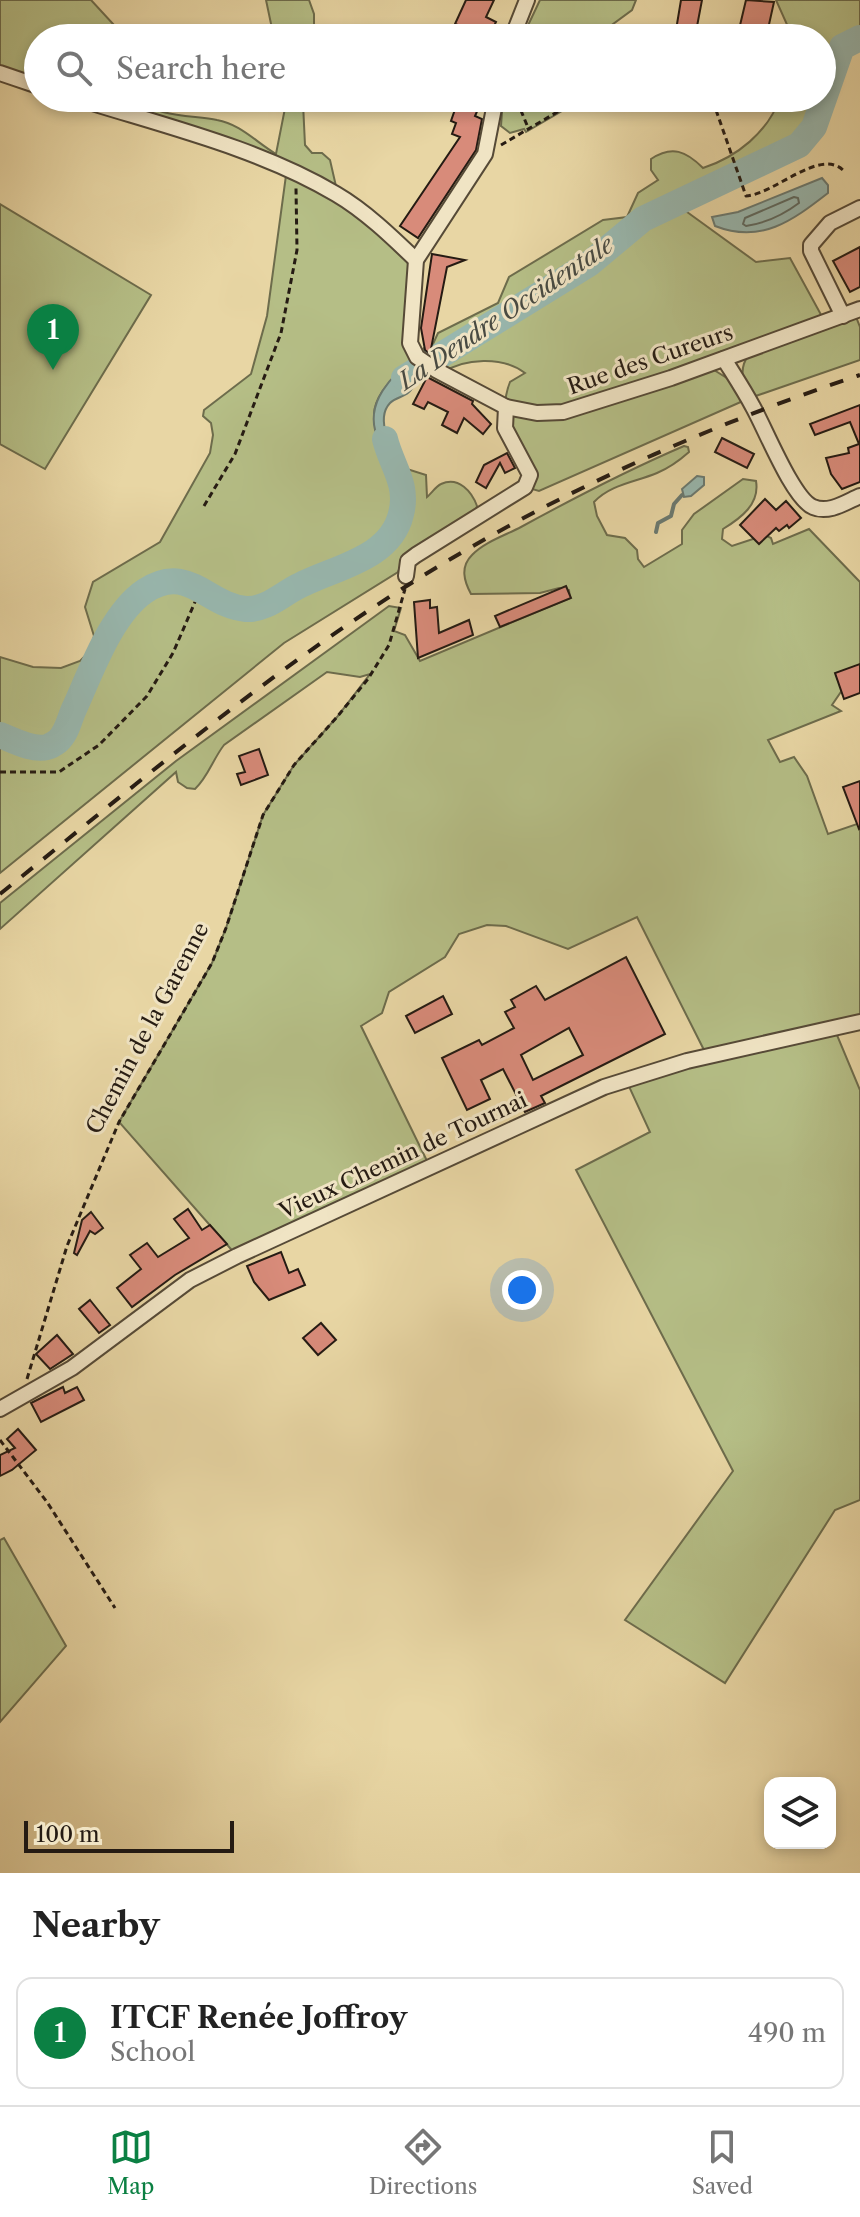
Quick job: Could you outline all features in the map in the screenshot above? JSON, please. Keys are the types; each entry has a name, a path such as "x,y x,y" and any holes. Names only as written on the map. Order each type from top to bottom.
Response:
{"street":[{"path":"518,24 527,0"},
{"path":"0,73 24,81"},
{"path":"119,112 296,172 338,195 392,236 416,260 485,154 493,112"},
{"path":"843,316 811,251 811,245 830,223 860,208"},
{"name":"Rue des Cureurs","path":"416,260 408,336 417,357 506,407 537,413 563,412 724,359 860,309"},
{"path":"724,359 805,503 828,509 860,496"},
{"path":"406,576 408,561 517,492 529,480 530,475 505,428 506,407"},
{"name":"Vieux Chemin de Tournai","path":"0,1409 72,1368 190,1280 604,1087 687,1061 860,1022"}],"path":[{"path":"522,112 529,130"},
{"path":"485,154 558,112"},
{"path":"717,112 746,196 753,196 821,163 838,165 843,170"},
{"path":"204,506 235,454 281,333 297,250 296,172"},
{"name":"Chemin de la Garenne","path":"26,1395 34,1351 67,1246 119,1122 212,963 263,815 294,765 368,679 389,645 401,608 406,576"},
{"path":"0,772 59,772 99,745 147,696 173,653 195,602"},
{"path":"0,1440 47,1502 115,1608"}],"green space":[{"path":"0,0 91,0 113,24 24,24 24,81 0,73"},
{"path":"266,0 309,0 314,24 271,24"},
{"path":"540,0 636,0 632,10 613,24 529,24"},
{"path":"776,0 860,0 860,38 842,47 836,64 836,24 787,24"},
{"path":"118,112 165,112 225,122 241,129 276,154 284,112 303,112 305,145 312,153 322,153 330,160 338,195 409,262 417,356 433,344 438,333 498,303 509,277 603,220 627,217 638,193 658,180 651,170 651,159 666,152 678,152 691,157 703,168 739,150 768,122 774,112 819,112 814,126 799,145 676,204 756,262 790,258 825,322 854,312 860,327 860,360 750,398 743,376 749,355 714,370 730,380 743,401 539,491 525,487 529,480 506,420 506,395 510,382 525,373 506,364 484,361 461,364 442,373 407,364 392,379 376,403 375,426 380,438 398,470 404,468 426,475 427,497 439,485 448,482 464,487 477,506 473,519 403,560 398,572 284,643 0,873 0,657 33,667 61,668 80,661 91,650 94,636 85,607 93,582 160,542 210,453 213,435 211,423 203,416 204,410 251,374 267,316 287,168"},
{"path":"502,112 560,112 526,132 524,129 510,133 501,126"},
{"path":"0,204 151,295 45,469 0,444"},
{"path":"684,446 688,447 689,452 670,466 616,487 594,502 607,535 625,538 637,550 638,559 644,567 682,544 682,530 694,514 743,479 756,481 755,497 742,515 723,529 722,539 732,546 765,535 771,538 773,544 809,529 860,582 860,664 832,705 841,711 768,740 780,762 794,757 807,776 828,834 860,823 860,1022 834,1028 860,1090 860,1500 835,1510 725,1683 625,1620 733,1471 576,1170 650,1132 626,1080 707,1056 637,917 568,949 506,926 487,925 459,934 445,957 389,992 382,1013 361,1026 430,1167 237,1256 119,1122 212,963 263,815 294,765 370,674 360,677 327,672 224,745 195,789 178,782 176,772 0,929 0,903 176,761 389,606 401,608 394,631 405,635 420,661 570,598 569,590 559,588 540,593 471,594 465,579 466,564 477,550 489,543"},
{"path":"4,1538 66,1646 0,1722 0,1540"}],"water":[{"path":"822,178 828,185 828,193 775,227 747,232 715,226 712,217 738,212"},
{"path":"417,357 431,366 409,392 390,403 384,418 387,436 404,468 394,470 377,436 374,412 390,381"},
{"path":"697,476 704,477 704,485 691,496 684,497 682,489"}],"building":[{"path":"466,0 494,0 486,17 495,24 455,24"},
{"path":"681,0 702,0 697,24 677,24"},
{"path":"746,0 774,2 769,24 740,24"},
{"path":"454,112 477,112 475,116 482,119 476,150 418,238 400,226 460,137 452,134 456,123 451,121"},
{"path":"860,247 860,287 850,292 833,261"},
{"path":"432,254 465,260 447,267 430,354 425,350 421,328"},
{"path":"427,377 473,401 472,404 491,424 483,434 464,418 457,433 442,425 448,412 428,402 424,409 413,404"},
{"path":"860,405 860,482 842,489 831,474 826,458 849,453 848,448 859,444 850,422 815,435 810,424"},
{"path":"722,438 754,454 747,468 715,452"},
{"path":"507,453 515,468 505,473 500,463 486,488 476,482 484,465"},
{"path":"765,499 776,510 786,501 801,518 789,528 787,525 779,531 776,528 759,544 740,525"},
{"path":"566,586 571,598 500,627 495,616"},
{"path":"430,600 430,608 437,607 439,633 469,620 473,635 418,658 414,602"},
{"path":"860,664 860,693 844,699 835,673"},
{"path":"259,749 268,775 241,785 237,774 245,772 239,756"},
{"path":"860,781 860,828 859,829 843,787"},
{"path":"626,957 665,1034 541,1096 545,1103 525,1112 503,1069 481,1080 490,1099 467,1110 442,1058 479,1040 482,1045 514,1028 505,1012 515,1007 511,1000 536,986 545,1000","holes":["569,1028 583,1055 533,1080 521,1055"]},
{"path":"443,996 452,1014 415,1033 406,1016"},
{"path":"188,1209 202,1230 210,1225 227,1244 175,1275 132,1307 117,1288 141,1269 130,1255 147,1243 158,1257 189,1238 174,1219"},
{"path":"91,1212 103,1228 95,1234 90,1231 77,1255 74,1253 82,1220"},
{"path":"281,1252 289,1273 298,1269 305,1285 269,1300 254,1282 247,1266"},
{"path":"90,1300 110,1325 99,1333 79,1309"},
{"path":"321,1323 336,1340 318,1355 303,1338"},
{"path":"57,1335 73,1354 50,1369 36,1354"},
{"path":"63,1387 65,1393 77,1387 84,1400 41,1422 31,1403"},
{"path":"18,1429 36,1450 0,1476 0,1455 15,1448 7,1439"}],"waterway":[{"name":"La Dendre Occidentale","path":"836,64 842,47 860,38"},
{"name":"La Dendre Occidentale","path":"404,378 589,264 643,219 799,145 814,127 819,112"},
{"name":"La Dendre Occidentale","path":"0,735 36,748 48,747 58,741 66,730 112,629 133,601 160,583 186,583 232,606 253,609 372,553 395,530 403,503 401,484 385,439"},
{"path":"656,532 658,523 671,516 674,504 682,495"}],"railway":[{"path":"0,894 148,774 300,658 459,554 626,467 742,418 860,375"}],"place":[{"name":"ITCF Renée Joffroy","path":"53,370"}]}
